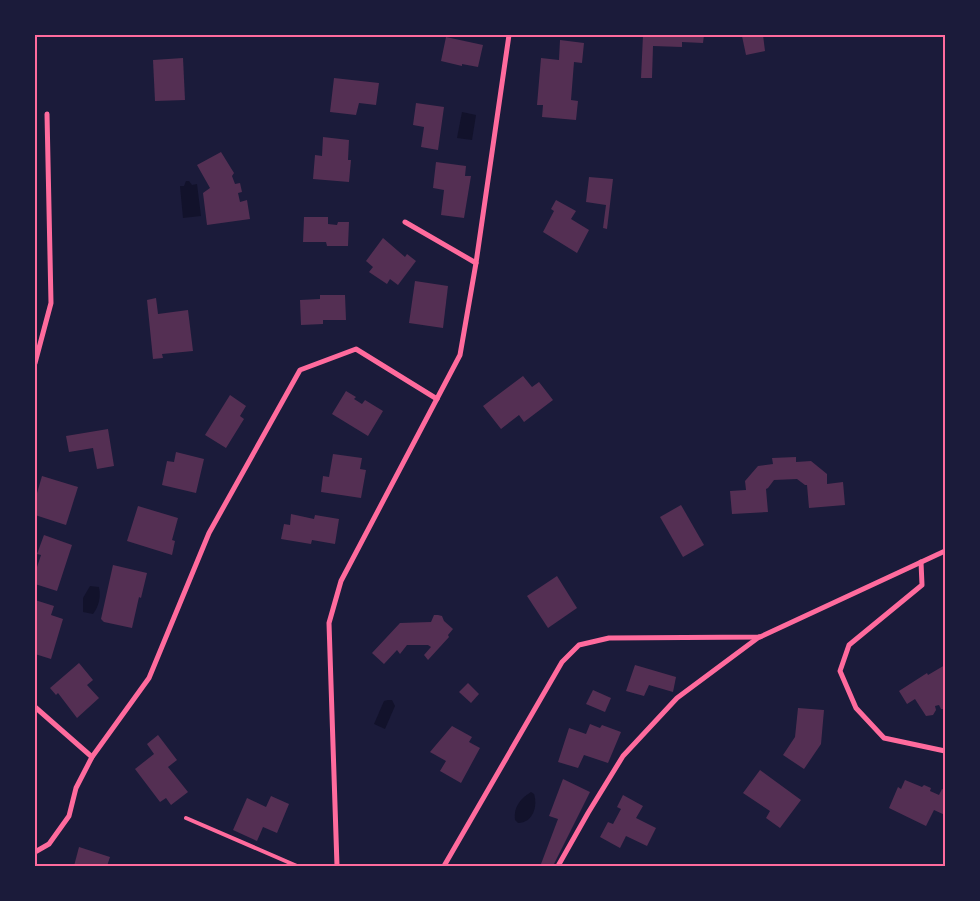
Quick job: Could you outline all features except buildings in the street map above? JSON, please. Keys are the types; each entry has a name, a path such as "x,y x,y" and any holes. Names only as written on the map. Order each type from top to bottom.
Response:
{"street":[{"path":"338,866 330,623 341,581 460,355 476,263 509,35"},
{"path":"35,363 51,302 47,114"},
{"path":"405,222 476,263"},
{"path":"35,852 49,844 69,816 76,788 92,757 149,678 209,533 300,370 356,349 437,399"},
{"path":"558,866 623,756 677,698 760,637 945,551"},
{"path":"921,562 922,585 849,645 840,671 856,708 884,738 945,751"},
{"path":"444,866 562,662 579,645 609,638 760,637"},
{"path":"35,707 92,757"}],"lane":[{"path":"186,818 297,866"}],"shaded area":[{"path":"462,112 476,115 472,140 457,138"},
{"path":"186,181 189,181 192,185 197,184 201,216 183,218 180,186 184,186"},
{"path":"90,586 99,587 100,591 98,605 93,614 83,612 83,598"},
{"path":"392,700 395,706 385,729 374,724 384,701"},
{"path":"531,792 534,794 535,799 533,813 527,820 518,823 515,820 515,811 521,800"}]}
